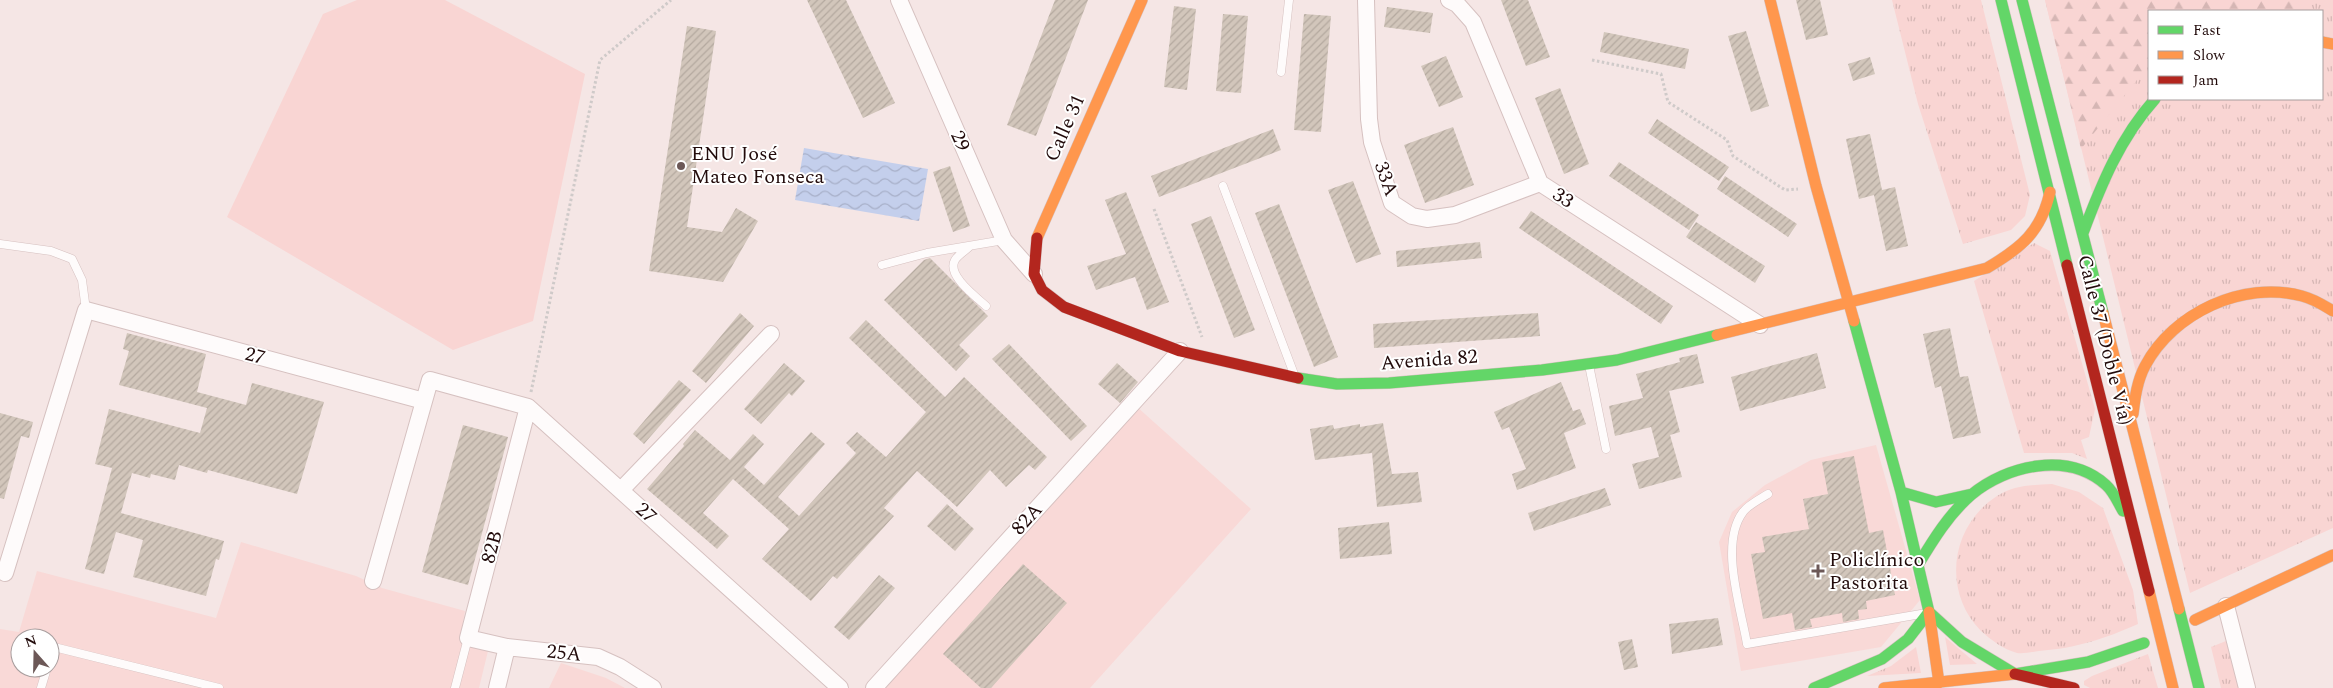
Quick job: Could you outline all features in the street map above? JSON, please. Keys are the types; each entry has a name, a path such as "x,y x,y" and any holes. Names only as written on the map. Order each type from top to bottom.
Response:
{"main road":[{"name":"Calle 31","path":"1034,274 1035,242 1142,0"},
{"path":"1770,0 1816,186 1901,492 1929,612 1938,685"},
{"name":"Calle 37 (Doble Vía)","path":"2001,0 2173,688"},
{"name":"Calle 37 (Doble Vía)","path":"2022,0 2199,688"},
{"path":"2083,233 2101,184 2122,144 2154,100"},
{"name":"Avenida 82","path":"1034,274 1042,290 1064,307 1180,350 1296,378 1337,384 1389,384 1616,360 1987,268 2017,252 2036,231 2050,192"},
{"path":"2133,430 2137,381 2151,355 2172,329 2192,314 2214,303 2240,296 2276,292 2309,298 2333,311"},
{"path":"1901,492 1932,503 1950,501 1972,494 2016,471 2034,466 2062,464 2087,473 2107,486 2131,523"},
{"path":"1918,565 1941,526 1972,494"},
{"path":"2195,620 2333,555"},
{"path":"1929,612 1962,642 2015,674 2074,688"},
{"path":"1814,688 1882,659 1908,639 1929,612"},
{"path":"1884,688 1938,685 2088,662 2144,643"}],"street":[{"name":"29","path":"899,0 1004,240 1034,274"},
{"name":"33A","path":"1366,0 1369,119 1372,142 1392,203 1412,216 1437,218 1455,215 1540,183"},
{"name":"33","path":"1449,0 1457,4 1473,22 1540,183 1760,325"},
{"name":"27","path":"86,310 424,401 430,380 528,407 840,688"},
{"path":"5,573 86,310"},
{"path":"621,490 771,334"},
{"name":"82A","path":"874,688 1180,350"},
{"path":"373,581 424,401"},
{"name":"82B","path":"468,638 528,407"},
{"path":"2226,606 2247,688"},
{"name":"25A","path":"468,638 507,647 598,656 653,688"},
{"path":"497,688 507,647"}],"lane":[{"path":"1282,72 1288,0"},
{"path":"1223,186 1296,378"},
{"path":"882,265 927,253 1004,240"},
{"path":"0,244 52,251 72,258 82,280 86,310"},
{"path":"969,247 955,260 953,268 956,277 986,306"},
{"path":"1589,364 1606,449"},
{"path":"1768,494 1743,511 1734,533 1732,560 1747,644 1929,612"},
{"name":"82B","path":"455,688 468,638"},
{"path":"60,648 220,688"}],"path":[{"path":"528,407 600,60 671,0"},
{"path":"1592,60 1661,74 1668,102 1727,140 1733,156 1785,190 1816,186"},
{"path":"1154,208 1209,358"}],"shaded area":[{"path":"1136,406 1251,509 1090,688 884,688"},
{"name":"Policlínico Pastorita","path":"1876,445 1920,600 1881,647 1741,671 1719,542 1732,512 1765,485 1811,460"},
{"path":"241,542 356,576 382,588 465,611 460,638 488,651 479,688 0,688 0,629 10,631 10,678 60,678 60,628 20,628 37,571 216,618"},
{"path":"561,663 606,678 625,688 549,688"}],"green space":[{"path":"357,0 445,0 585,74 533,321 453,350 227,217 323,14"},
{"path":"1892,0 1981,0 2030,195 2025,216 2011,230 1963,244 1918,104"},
{"path":"2045,0 2333,0 2333,528 2190,593"},
{"path":"2045,0 2303,0 2295,10 2148,10 2148,66 2081,149"},
{"path":"2034,243 2050,251 2095,409 2089,437 2081,440 2087,459 2072,453 2024,453 1974,281"},
{"path":"2052,484 2079,492 2103,508 2133,590 2138,624 2114,634 2078,645 2053,650 2017,653 2002,647 1989,638 1969,615 1960,598 1957,560 1961,542 1969,524 1981,509 1997,496 2017,488"},
{"path":"1945,637 1977,664 1950,665"},
{"path":"2231,639 2244,688 2221,688 2211,647"},
{"path":"1916,647 1921,673 1867,676 1891,666"},
{"path":"2148,654 2158,688 2090,688 2084,685 2084,681 2092,676"}],"water":[{"path":"804,148 928,169 919,221 795,200"}],"building":[{"path":"807,0 846,0 895,103 863,118"},
{"path":"1055,0 1088,0 1036,136 1007,125"},
{"path":"1501,0 1528,0 1550,57 1526,66"},
{"path":"1796,0 1820,0 1828,35 1806,40"},
{"path":"1174,6 1196,9 1187,90 1164,87"},
{"path":"1387,7 1433,13 1430,33 1384,27"},
{"path":"1223,14 1248,16 1241,93 1216,91"},
{"path":"1304,14 1331,16 1321,132 1294,130"},
{"path":"687,26 716,31 687,227 722,232 736,208 758,221 723,282 649,271"},
{"path":"1746,31 1769,106 1751,112 1728,36"},
{"path":"1604,32 1689,49 1685,69 1600,52"},
{"path":"1446,56 1463,97 1439,107 1421,66"},
{"path":"1870,57 1875,74 1853,81 1848,64"},
{"path":"1560,88 1589,164 1564,174 1535,98"},
{"path":"1657,119 1729,167 1719,181 1648,133"},
{"path":"1453,127 1474,185 1425,203 1404,145"},
{"path":"1273,129 1281,150 1159,197 1151,176"},
{"path":"1870,134 1882,190 1895,187 1908,246 1886,251 1874,195 1859,199 1846,139"},
{"path":"1619,162 1699,215 1689,230 1609,176"},
{"path":"950,166 970,226 953,232 933,172"},
{"path":"1725,176 1797,224 1788,237 1717,189"},
{"path":"1353,181 1381,254 1356,263 1328,190"},
{"path":"1126,192 1169,302 1147,310 1135,277 1096,290 1087,266 1126,254 1105,200"},
{"path":"1279,204 1338,357 1314,367 1255,213"},
{"path":"1531,211 1673,306 1661,324 1519,228"},
{"path":"1211,216 1255,330 1234,338 1191,224"},
{"path":"1696,222 1765,266 1755,283 1686,237"},
{"path":"1480,242 1482,258 1397,267 1396,251"},
{"path":"930,258 988,316 959,345 970,356 956,371 884,300 924,260"},
{"path":"740,313 754,326 706,383 692,371"},
{"path":"1538,313 1540,336 1374,348 1373,324"},
{"path":"866,320 945,397 964,377 1047,457 1035,470 1029,465 1006,487 990,470 957,507 917,471 884,508 894,516 837,579 833,576 811,601 762,559 789,529 733,479 703,513 729,536 717,549 647,489 684,446 683,444 695,430 730,460 753,434 764,444 744,467 764,485 811,432 825,444 778,497 799,516 856,453 846,443 857,432 886,457 926,412 849,338"},
{"path":"1950,328 1960,377 1968,376 1981,433 1953,439 1941,386 1935,388 1923,334"},
{"path":"127,333 206,354 197,392 246,405 252,383 324,402 297,494 208,470 207,473 179,465 175,480 151,474 150,478 132,473 121,513 224,541 219,560 216,559 206,596 133,577 143,540 116,532 104,574 85,569 112,468 95,464 109,409 200,433 207,408 119,385 129,351 123,349"},
{"path":"1009,344 1087,426 1071,441 992,359"},
{"path":"1817,353 1826,388 1740,411 1731,377"},
{"path":"1697,354 1704,383 1669,391 1680,432 1670,435 1682,477 1639,489 1632,464 1659,457 1651,427 1615,436 1609,406 1643,398 1636,374 1680,362 1679,358"},
{"path":"784,363 805,381 792,396 789,393 761,424 744,409"},
{"path":"1117,363 1138,382 1120,403 1098,384"},
{"path":"679,380 691,390 644,444 633,434"},
{"path":"1561,382 1573,411 1580,409 1586,424 1564,433 1576,468 1517,490 1512,474 1526,469 1509,427 1502,430 1494,412"},
{"path":"0,413 33,422 29,438 21,436 4,499 0,498"},
{"path":"1383,423 1392,474 1418,472 1422,502 1377,507 1372,453 1315,460 1310,429 1333,425 1334,429 1360,424 1360,427"},
{"path":"463,425 508,437 468,585 422,572"},
{"path":"1854,456 1869,533 1883,530 1895,595 1866,601 1867,609 1858,610 1859,619 1843,622 1842,613 1810,619 1812,627 1795,630 1792,613 1763,619 1751,554 1765,552 1762,537 1809,529 1803,499 1828,494 1822,462"},
{"path":"1605,488 1611,505 1534,531 1528,513"},
{"path":"947,504 974,529 955,551 927,526"},
{"path":"1389,522 1392,554 1340,559 1338,528"},
{"path":"1023,564 1067,603 991,688 981,688 943,654"},
{"path":"879,575 895,588 849,640 834,627"},
{"path":"1718,618 1723,645 1672,654 1669,624"},
{"path":"1632,639 1638,667 1624,670 1618,642"}],"traffic: fast":[{"path":"2001,0 2067,265"},
{"path":"2022,0 2103,313"},
{"path":"2083,233 2104,180 2122,146 2154,100"},
{"path":"1854,321 1901,492 1918,565"},
{"path":"1298,378 1337,384 1389,383 1542,370 1617,360 1717,335"},
{"path":"1918,565 1942,528 1963,502 2002,476 2020,470 2056,465 2074,468 2091,474 2109,488 2123,511"},
{"path":"1901,492 1936,502 1972,494"},
{"path":"1918,565 1929,612 1962,642 2015,674 2088,662 2144,643"},
{"path":"2179,609 2199,688"},
{"path":"1814,688 1882,659 1908,639 1929,612"}],"traffic: slow":[{"path":"1037,238 1142,0"},
{"path":"1770,0 1816,186 1854,321"},
{"path":"2323,42 2333,44"},
{"path":"1717,335 1987,268 2020,246 2028,238 2041,218 2050,192"},
{"path":"2133,414 2140,378 2157,347 2173,330 2191,316 2212,305 2234,297 2279,292 2306,297 2333,311"},
{"path":"2103,313 2179,609"},
{"path":"2195,620 2333,555"},
{"path":"2149,591 2173,688"},
{"path":"1929,612 1939,683"},
{"path":"1884,688 2015,674"}],"traffic: jam":[{"path":"1037,238 1034,274 1042,290 1064,307 1180,351 1298,378"},
{"path":"2067,265 2149,591"},
{"path":"2015,674 2074,688"}],"place":[{"name":"ENU José Mateo Fonseca","path":"681,166"},
{"name":"Policlínico Pastorita","path":"1818,571"}]}
